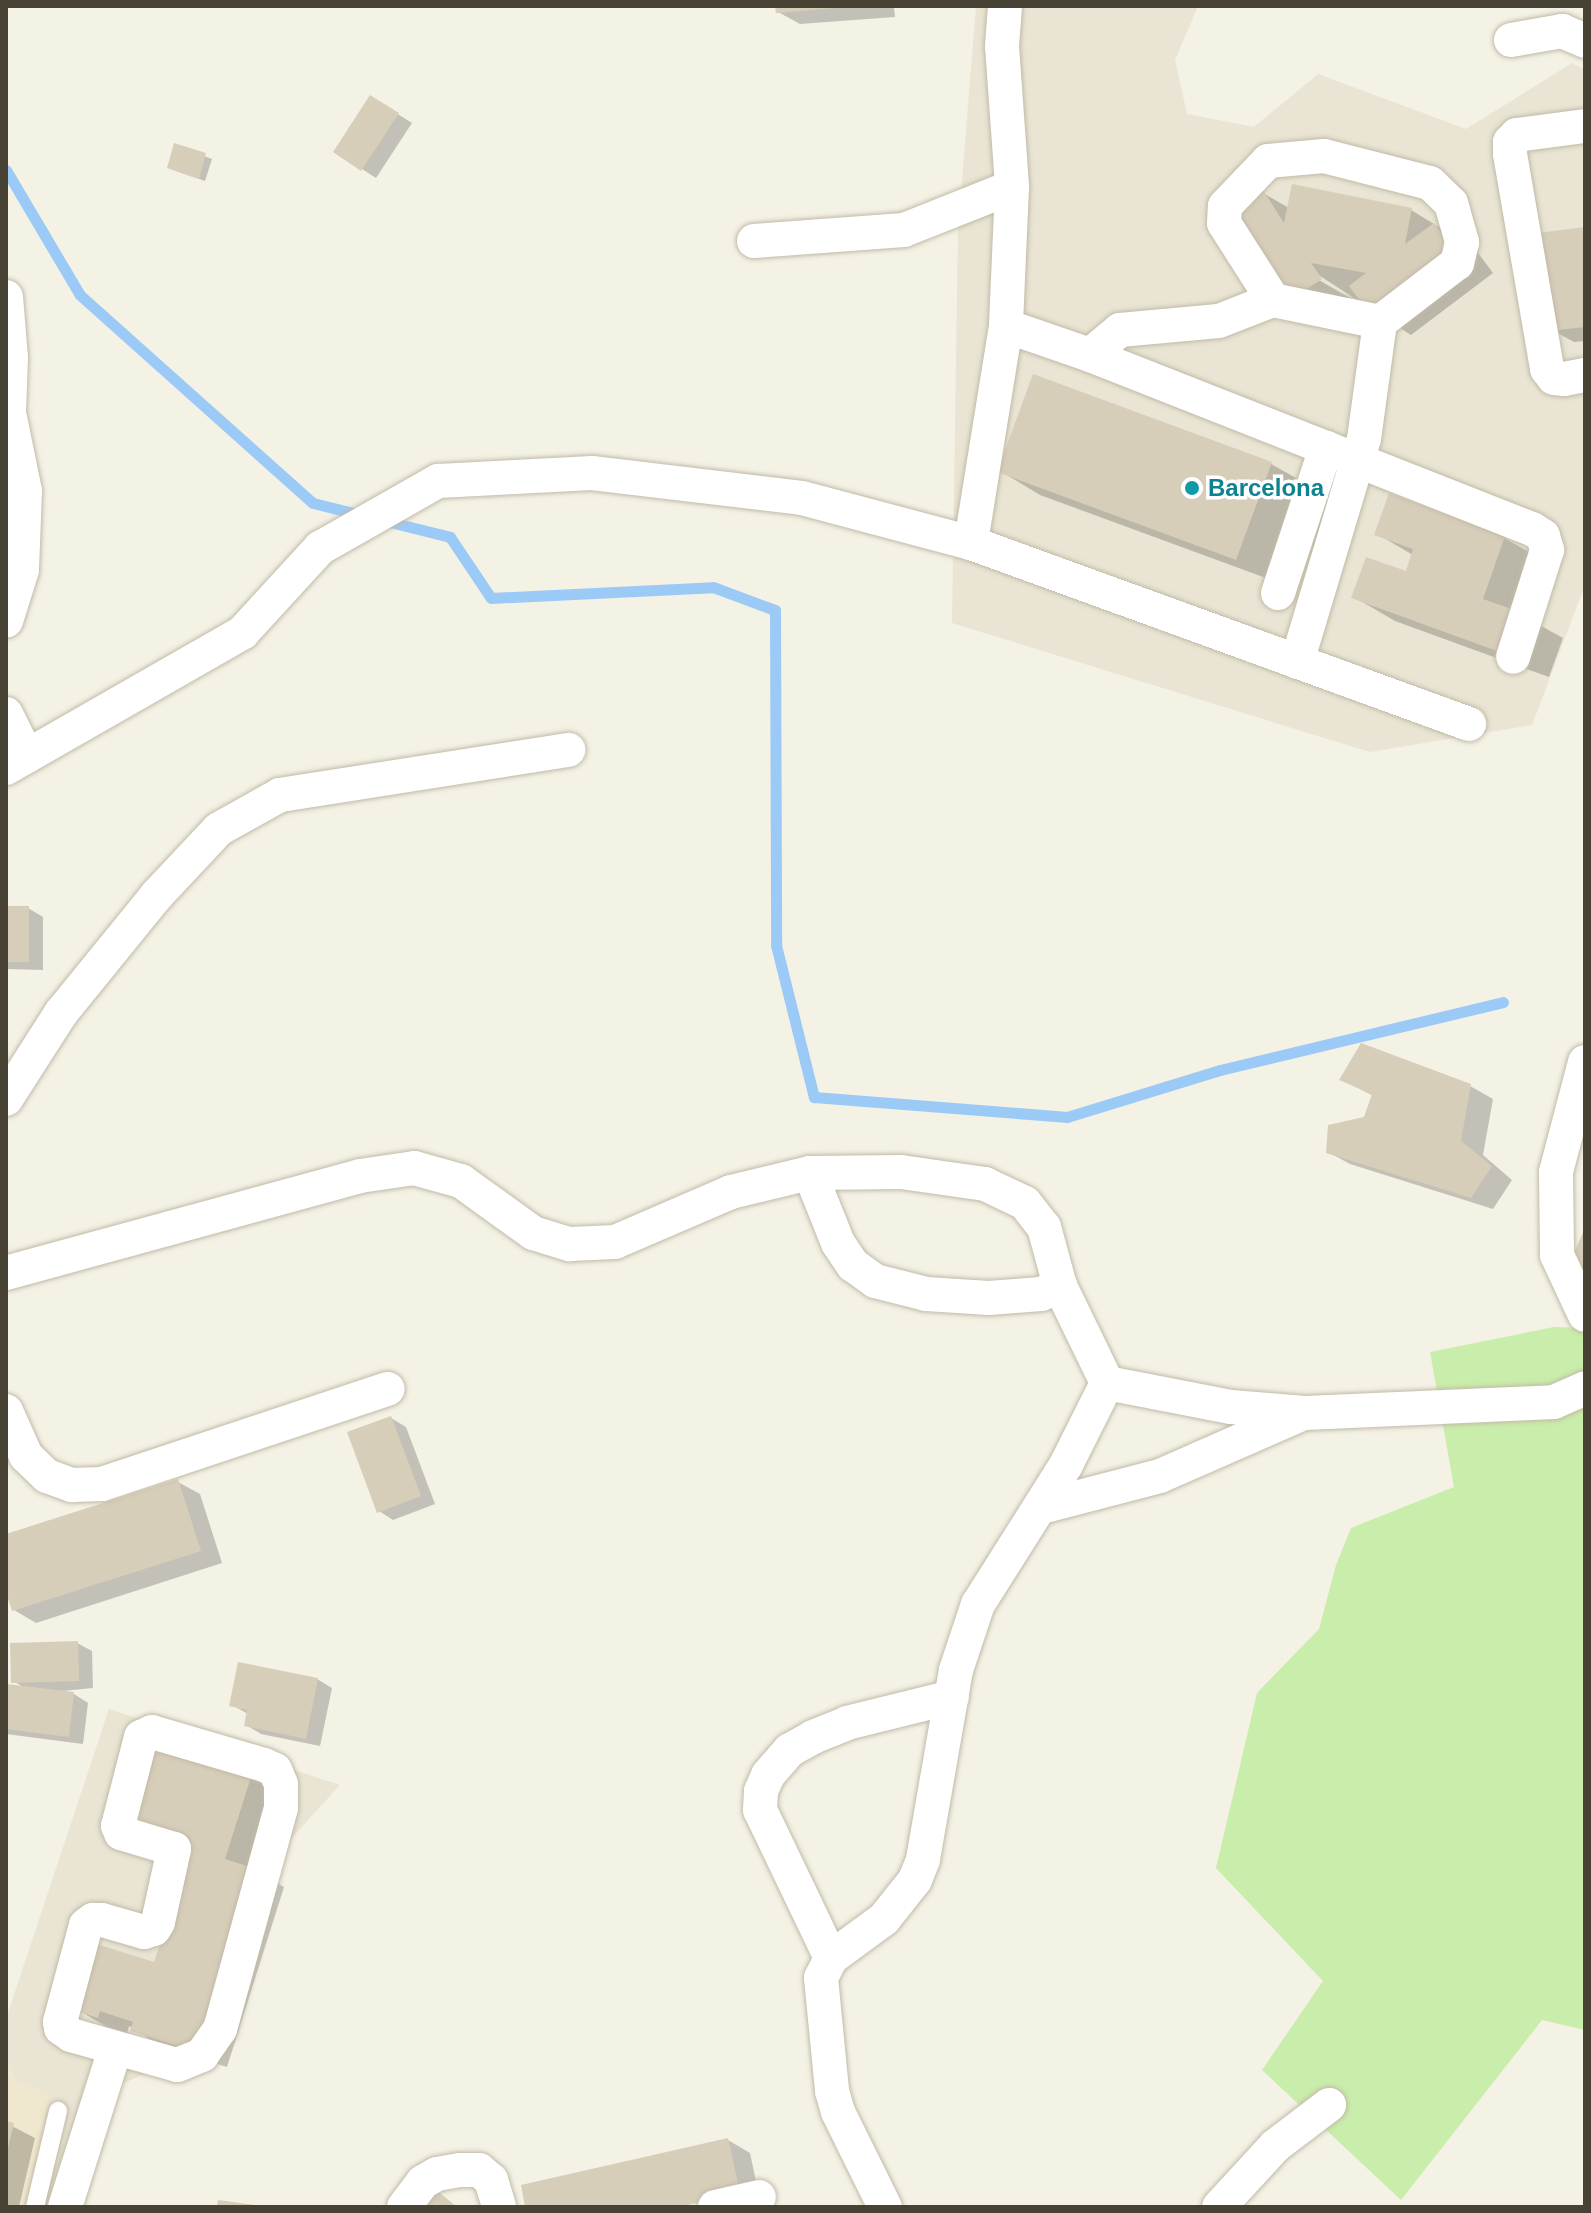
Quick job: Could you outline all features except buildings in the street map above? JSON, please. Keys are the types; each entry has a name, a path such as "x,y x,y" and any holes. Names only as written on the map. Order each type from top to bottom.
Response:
{"street":[{"path":"971,543 1006,326 1012,187 1002,46 1005,6"},
{"path":"1511,40 1562,31 1585,41"},
{"path":"1585,126 1517,135 1510,142 1510,154 1547,369 1554,378 1585,375"},
{"path":"1273,300 1224,223 1225,206 1268,161 1324,156 1430,183 1451,203 1462,242 1457,263 1380,322 1358,460 1297,662"},
{"path":"754,241 904,230 1012,187"},
{"path":"6,297 11,358 9,413 25,491 22,570 6,621"},
{"path":"1090,355 1120,330 1219,321 1273,300 1380,322"},
{"path":"1006,326 1090,355 1532,529 1543,536 1547,550 1513,657"},
{"path":"1278,593 1326,448"},
{"path":"6,714 16,762 243,632 320,548 438,481 592,473 802,498 971,543 1469,724"},
{"path":"6,1099 61,1013 156,896 219,829 280,795 569,750"},
{"path":"1584,1308 1557,1255 1556,1172 1585,1062"},
{"path":"6,1273 360,1176 414,1168 461,1181 533,1233 570,1244 615,1242 731,1192 810,1173 901,1172 985,1184 1025,1203 1044,1227 1060,1286 1107,1383"},
{"path":"810,1173 838,1243 853,1265 875,1281 926,1294 989,1298 1041,1294 1060,1286"},
{"path":"1107,1383 1231,1407 1305,1413 1554,1402 1572,1397 1585,1388"},
{"path":"885,2207 838,2112 832,2091 821,1978 831,1958 884,1919 915,1880 923,1860 956,1670 978,1604 1066,1465 1107,1383"},
{"path":"6,1411 26,1456 47,1476 72,1485 102,1484 388,1389"},
{"path":"1041,1507 1160,1476 1305,1413"},
{"path":"831,1958 760,1810 761,1791 768,1775 790,1750 813,1737 847,1723 952,1697"},
{"path":"152,1732 275,1770 281,1784 281,1808 220,2029 202,2055 177,2065 115,2049 71,2035 61,2028 60,2022 86,1925 93,1920 102,1920 144,1932 154,1929 158,1922 174,1849 121,1833 118,1826 141,1737 152,1732"},
{"path":"65,2207 115,2049"},
{"path":"1219,2207 1275,2146 1329,2105"},
{"path":"404,2207 423,2182 437,2174 460,2170 479,2170 491,2180 499,2207"},
{"path":"715,2207 759,2197"}],"lane":[{"path":"35,2207 58,2111"}],"shaded area":[{"path":"976,6 1198,6 1175,60 1187,114 1254,127 1318,74 1466,129 1572,63 1585,70 1585,585 1532,725 1370,752 952,623 958,230"},
{"path":"109,1709 340,1785 288,1842 205,2047 122,2084 83,2207 29,2207 16,2080 6,2056 6,2019"},
{"path":"6,2056 16,2080 50,2094 29,2207 6,2207"}],"green space":[{"path":"1554,1327 1585,1328 1585,2030 1542,2020 1401,2200 1262,2070 1323,1981 1216,1868 1257,1693 1319,1629 1336,1565 1351,1528 1454,1487 1430,1352"}],"waterway":[{"path":"6,170 80,295 313,503 361,515"},
{"path":"382,520 450,537 491,598 713,587 775,610 776,945 814,1097 1067,1117 1220,1070 1503,1002"}],"place":[{"name":"Barcelona","path":"1192,488"}]}
